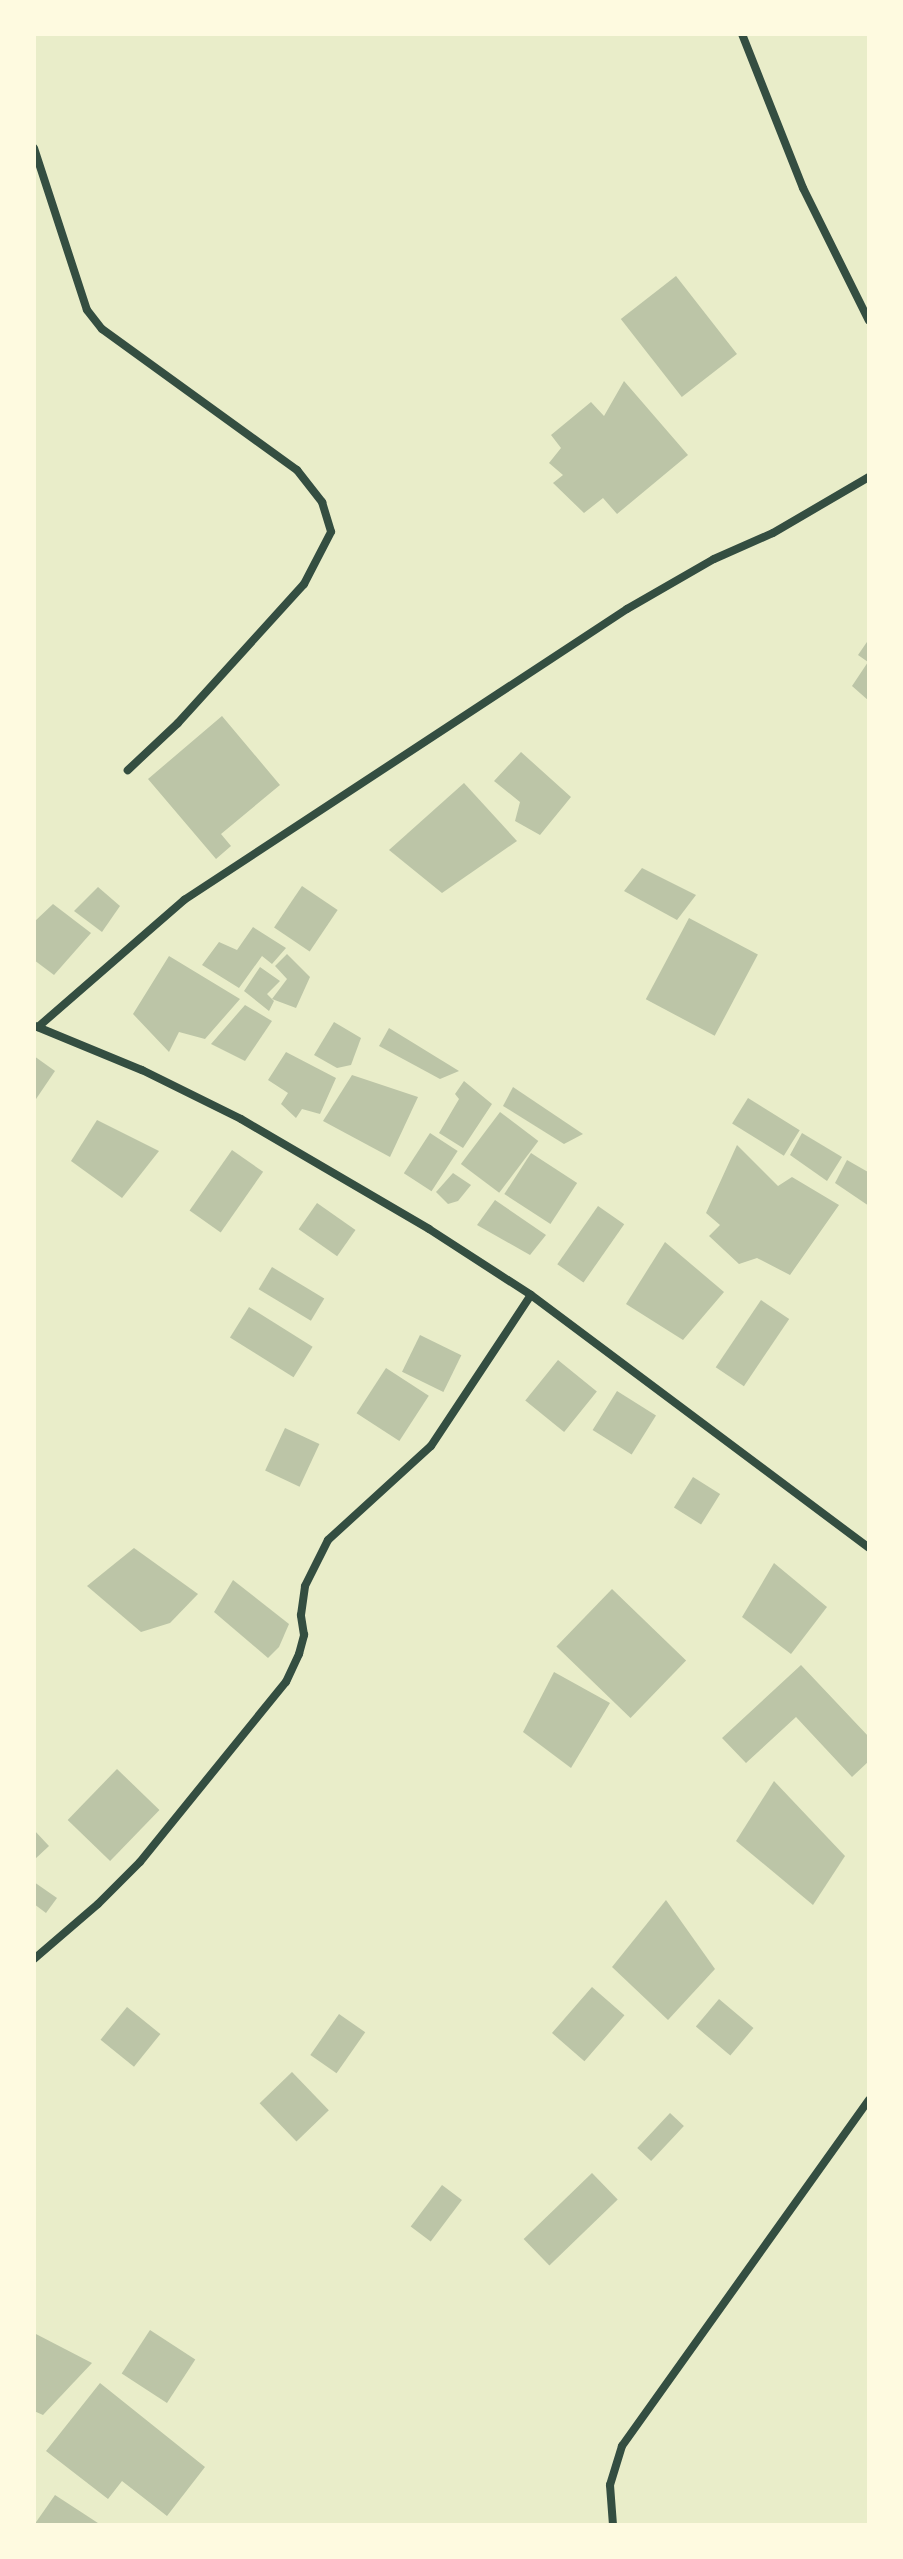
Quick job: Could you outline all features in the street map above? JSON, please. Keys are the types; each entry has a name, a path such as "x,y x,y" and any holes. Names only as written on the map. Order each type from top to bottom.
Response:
{"street":[{"path":"742,34 803,188 869,321"},
{"path":"34,148 87,310 102,329 297,470 322,502 331,532 304,584 178,723 128,770"},
{"path":"869,477 773,533 714,559 627,609 184,900 36,1026 142,1070 241,1119 429,1229 531,1295 869,1548"},
{"path":"34,1959 98,1904 140,1862 286,1682 304,1635 301,1615 305,1586 328,1540 431,1446 531,1295"},
{"path":"613,2525 610,2485 622,2446 869,2100"}],"building":[{"path":"676,276 737,354 682,397 621,319"},
{"path":"624,381 688,455 617,514 603,498 584,513 553,483 563,475 549,463 561,448 551,435 591,402 604,416"},
{"path":"869,639 869,701 852,686 868,662 858,655"},
{"path":"222,716 280,785 221,834 231,846 216,859 148,779"},
{"path":"521,752 571,797 540,835 515,821 520,802 494,781"},
{"path":"464,783 517,841 442,893 389,850"},
{"path":"642,868 696,895 677,920 624,891"},
{"path":"302,886 338,910 310,951 274,927"},
{"path":"98,887 120,906 102,932 74,911"},
{"path":"53,904 91,933 54,975 34,960 34,922"},
{"path":"689,918 758,955 715,1036 646,999"},
{"path":"253,927 286,948 272,964 262,956 239,988 202,965 219,942 237,950"},
{"path":"287,954 310,977 296,1008 272,999 287,979 275,966"},
{"path":"169,956 240,999 205,1039 179,1032 169,1052 133,1014"},
{"path":"260,967 280,981 267,994 274,1001 269,1011 244,991"},
{"path":"245,1005 272,1021 245,1061 211,1044"},
{"path":"334,1022 361,1038 351,1065 337,1068 314,1055"},
{"path":"389,1028 459,1071 440,1079 379,1046"},
{"path":"286,1052 336,1078 320,1114 302,1109 296,1118 281,1104 288,1093 268,1080"},
{"path":"34,1056 55,1071 34,1102"},
{"path":"352,1075 418,1097 390,1157 323,1121"},
{"path":"464,1081 492,1104 463,1148 439,1133 459,1099 455,1094"},
{"path":"513,1087 583,1134 564,1144 503,1106"},
{"path":"748,1098 800,1130 784,1156 732,1123"},
{"path":"500,1112 538,1141 499,1193 461,1164"},
{"path":"97,1120 159,1151 122,1198 71,1161"},
{"path":"430,1133 458,1151 432,1191 404,1173"},
{"path":"802,1133 842,1157 827,1181 790,1155"},
{"path":"737,1145 778,1186 792,1177 839,1205 790,1275 757,1258 739,1264 709,1236 720,1225 706,1213"},
{"path":"232,1150 263,1172 221,1232 190,1211"},
{"path":"531,1153 577,1183 550,1224 504,1194"},
{"path":"847,1160 868,1172 869,1206 835,1183"},
{"path":"453,1173 471,1185 458,1201 448,1204 436,1192"},
{"path":"495,1200 546,1235 530,1255 477,1225"},
{"path":"317,1203 356,1230 337,1256 299,1229"},
{"path":"598,1206 624,1224 583,1283 557,1264"},
{"path":"665,1242 724,1292 683,1340 626,1304"},
{"path":"272,1267 324,1298 311,1321 259,1289"},
{"path":"761,1300 789,1319 744,1386 716,1367"},
{"path":"249,1307 313,1347 294,1377 230,1338"},
{"path":"420,1335 461,1355 443,1392 402,1372"},
{"path":"558,1360 597,1391 564,1432 525,1400"},
{"path":"386,1368 429,1396 399,1441 357,1413"},
{"path":"617,1391 656,1415 632,1454 593,1430"},
{"path":"285,1428 319,1444 300,1487 265,1471"},
{"path":"693,1477 720,1494 701,1524 674,1508"},
{"path":"134,1548 198,1594 170,1623 141,1632 87,1586"},
{"path":"774,1563 827,1607 791,1654 742,1617"},
{"path":"233,1580 289,1624 279,1647 268,1658 214,1612"},
{"path":"612,1589 686,1661 631,1718 556,1647"},
{"path":"801,1665 869,1737 869,1761 852,1777 796,1717 746,1763 722,1738"},
{"path":"554,1672 610,1703 571,1768 523,1732"},
{"path":"117,1769 159,1810 110,1861 68,1820"},
{"path":"774,1781 845,1856 813,1905 736,1841"},
{"path":"34,1830 49,1846 34,1860"},
{"path":"34,1882 57,1898 46,1913 34,1904"},
{"path":"666,1900 715,1969 668,2020 612,1967"},
{"path":"592,1987 624,2015 584,2061 552,2033"},
{"path":"719,1999 753,2028 730,2056 696,2027"},
{"path":"127,2007 160,2034 134,2067 101,2040"},
{"path":"339,2014 365,2032 337,2073 310,2055"},
{"path":"292,2072 329,2110 296,2141 260,2103"},
{"path":"670,2113 684,2126 651,2161 637,2148"},
{"path":"592,2173 618,2200 549,2266 524,2239"},
{"path":"442,2185 462,2200 431,2242 411,2227"},
{"path":"150,2330 195,2359 167,2403 122,2374"},
{"path":"34,2333 92,2363 43,2415 34,2411"},
{"path":"100,2383 205,2467 167,2516 122,2481 108,2499 46,2451"},
{"path":"55,2495 101,2525 34,2525"}]}
